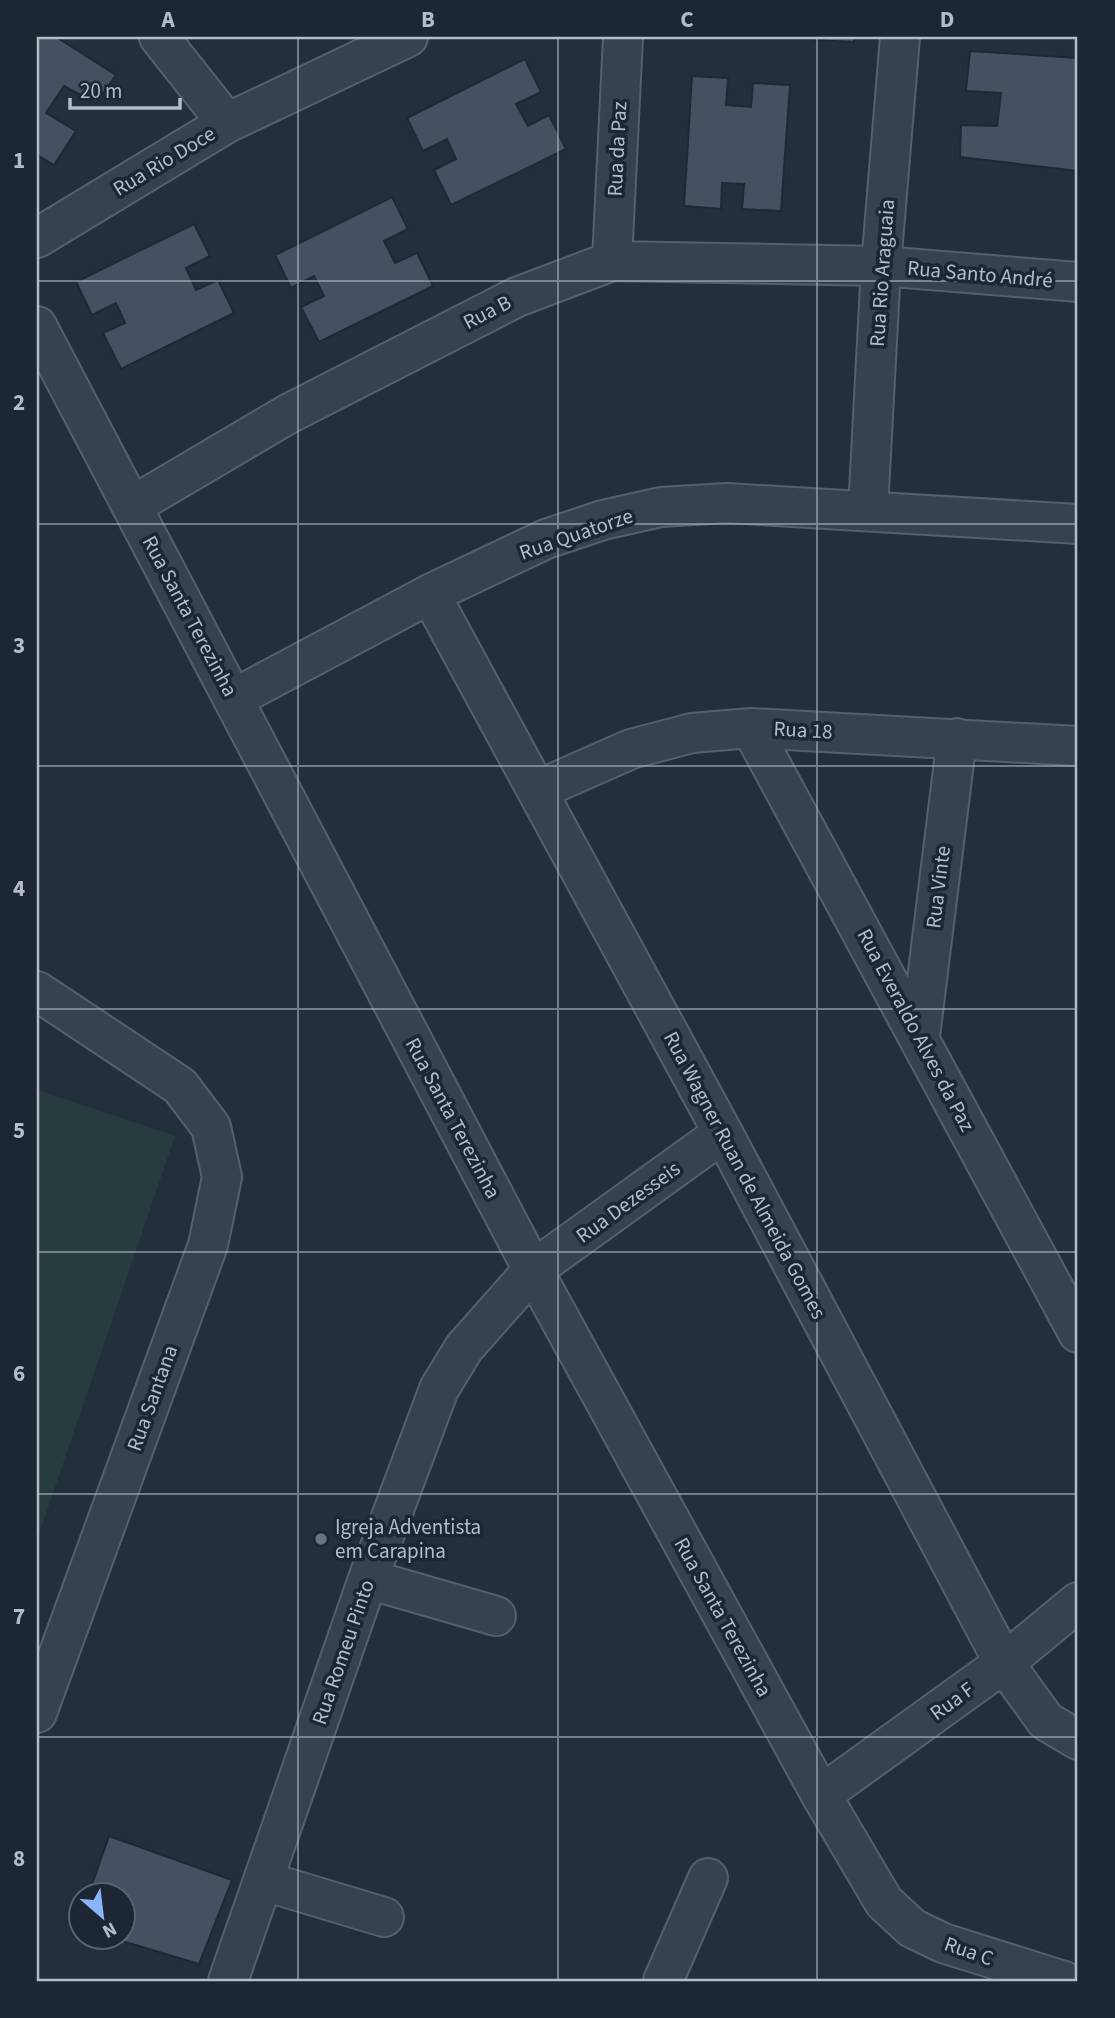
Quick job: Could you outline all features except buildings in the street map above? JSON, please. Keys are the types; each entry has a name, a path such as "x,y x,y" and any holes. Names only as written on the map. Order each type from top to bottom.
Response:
{"street":[{"path":"159,37 227,124"},
{"name":"Rua Rio Doce","path":"37,238 342,52 408,37"},
{"name":"Rua da Paz","path":"612,261 623,37"},
{"name":"Rua Rio Araguaia","path":"868,510 881,266 900,37"},
{"name":"Rua B","path":"132,506 312,401 517,297 612,261 881,266"},
{"name":"Rua Santo André","path":"881,266 1078,282"},
{"name":"Rua Santa Terezinha","path":"37,326 533,1270 821,1795 884,1902"},
{"name":"Rua Quatorze","path":"233,699 430,594 546,539 603,520 661,507 727,503 1078,524"},
{"name":"Rua Wagner Ruan de Almeida Gomes","path":"430,594 723,1133 1004,1663 1046,1721 1078,1740"},
{"name":"Rua 18","path":"538,790 631,749 692,733 751,728 1078,747"},
{"name":"Rua Everaldo Alves da Paz","path":"751,728 1078,1334"},
{"name":"Rua Vinte","path":"919,1036 957,738"},
{"name":"Rua Santana","path":"37,991 180,1086 211,1127 222,1177 208,1245 37,1713"},
{"name":"Rua Dezesseis","path":"533,1270 723,1133"},
{"name":"Rua Romeu Pinto","path":"228,1981 368,1579 439,1389 464,1348 533,1270"},
{"path":"368,1579 496,1616"},
{"name":"Rua F","path":"821,1795 1004,1663 1078,1602"},
{"path":"663,1981 708,1878"},
{"path":"264,1881 384,1917"},
{"name":"Rua C","path":"884,1902 912,1928 943,1943 1064,1981"}],"green space":[{"path":"37,1090 175,1136 37,1540"}],"place":[{"name":"Igreja Adventista em Carapina","path":"321,1539"}]}
